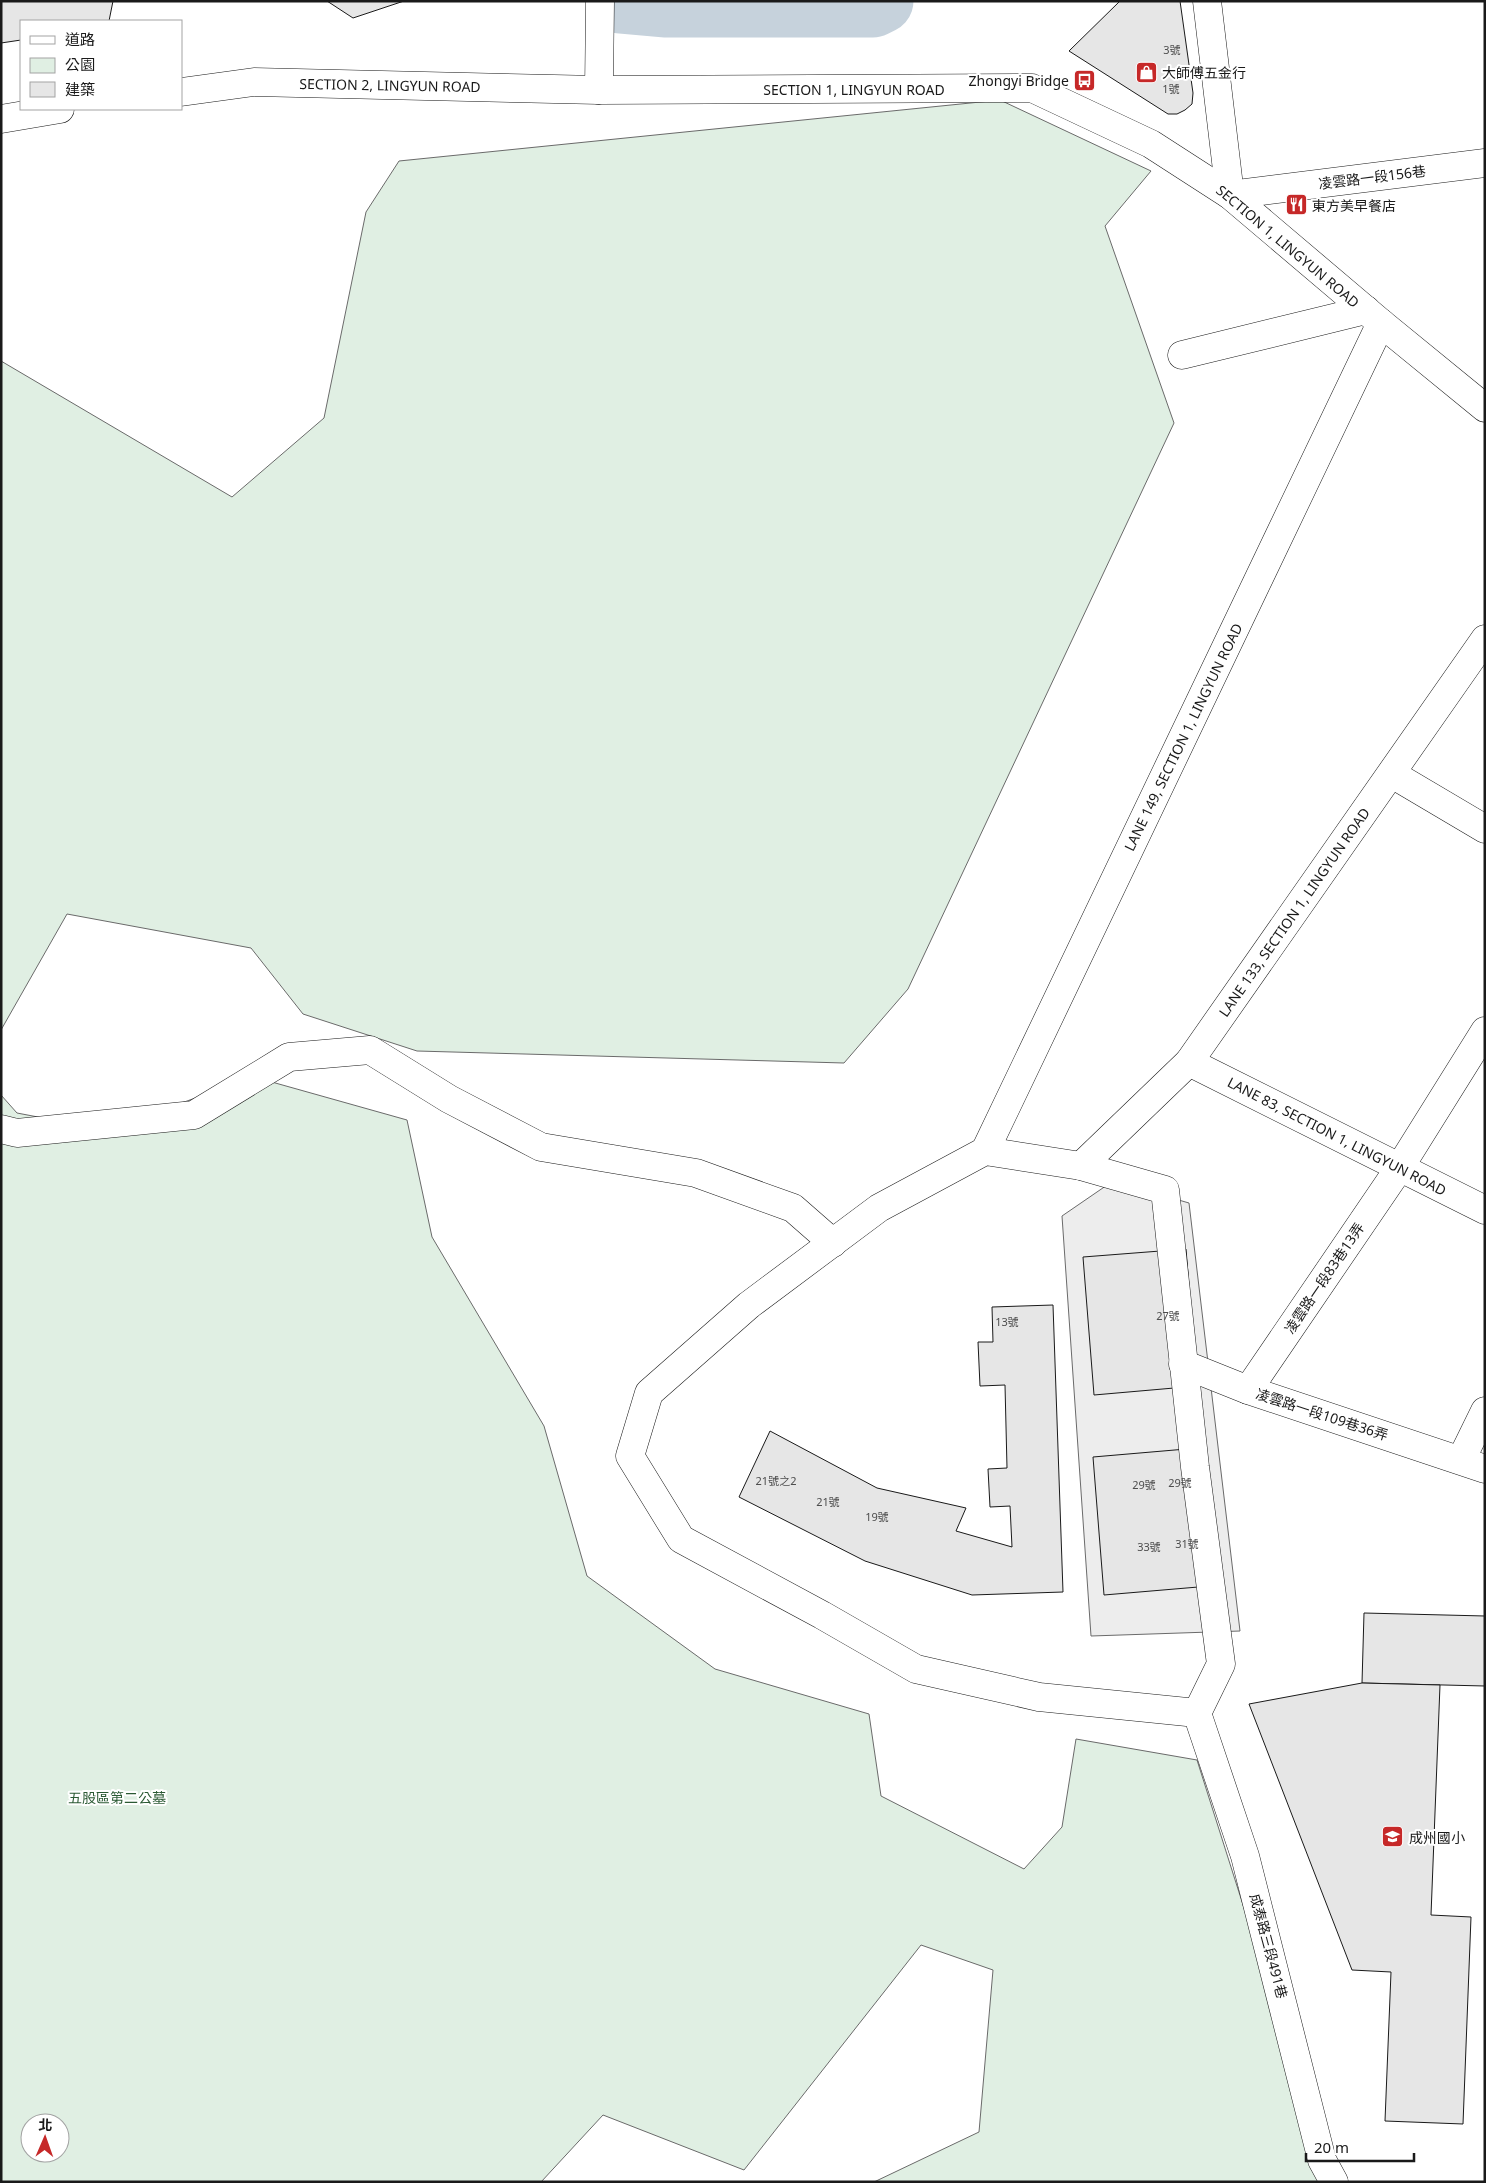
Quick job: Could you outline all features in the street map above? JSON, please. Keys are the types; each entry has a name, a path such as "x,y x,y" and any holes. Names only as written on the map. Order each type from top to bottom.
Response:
{"street":[{"path":"599,90 601,50 600,1"},
{"path":"1207,1 1230,194"},
{"name":"SECTION 2, LINGYUN ROAD","path":"182,92 254,82 599,90"},
{"name":"SECTION 1, LINGYUN ROAD","path":"599,90 1032,88 1151,144 1230,194 1373,317 1485,408"},
{"path":"1,119 54,110"},
{"name":"凌雲路一段156巷","path":"1230,194 1485,163"},
{"path":"1182,355 1373,317"},
{"name":"LANE 149, SECTION 1, LINGYUN ROAD","path":"985,1151 1373,317"},
{"name":"LANE 133, SECTION 1, LINGYUN ROAD","path":"1081,1166 1189,1062 1485,639"},
{"path":"1392,774 1485,829"},
{"name":"凌雲路一段83巷13弄","path":"1248,1390 1400,1167 1485,1032"},
{"path":"1,1129 17,1133 194,1115 288,1057 370,1050 449,1098 540,1147 696,1173 794,1208 833,1243"},
{"name":"LANE 83, SECTION 1, LINGYUN ROAD","path":"1189,1062 1485,1210"},
{"path":"985,1151 1081,1166 1165,1190 1195,1468 1221,1664 1197,1712 1039,1697 916,1669 822,1615 681,1539 630,1456 649,1393 749,1305 880,1208 985,1151"},
{"name":"凌雲路一段109巷36弄","path":"1184,1364 1248,1390 1473,1465"},
{"path":"1473,1465 1485,1411"},
{"name":"成泰路三段491巷","path":"1197,1712 1245,1856 1322,2160 1334,2182"}],"green space":[{"path":"1000,100 1151,171 1105,226 1174,423 908,989 844,1063 417,1051 303,1014 251,948 67,914 1,1030 1,361 232,497 324,418 366,212 399,161"},
{"name":"五股區第二公墓","path":"254,1077 407,1120 432,1237 544,1426 587,1576 715,1669 869,1714 881,1796 1024,1869 1062,1827 1076,1739 1197,1760 1331,2182 874,2182 979,2132 993,1970 921,1945 744,2170 603,2115 541,2182 1,2182 1,1095 17,1113 106,1130"}],"shaded area":[{"path":"1113,1181 1189,1203 1240,1631 1091,1636 1062,1216"}],"building":[{"path":"1,1 113,1 109,20 20,20 20,40 1,43"},
{"path":"327,1 404,1 353,18"},
{"name":"大師傅五金行","path":"1120,1 1180,1 1193,93 1192,104 1185,110 1177,114 1168,114 1069,51"},
{"path":"1186,1249 1197,1386 1094,1395 1083,1257"},
{"path":"1053,1305 1063,1592 972,1595 865,1561 739,1497 770,1431 877,1488 966,1508 956,1531 1012,1547 1010,1506 990,1507 988,1469 1007,1468 1005,1385 980,1386 978,1342 993,1342 992,1307"},
{"path":"1198,1448 1210,1586 1104,1595 1093,1457"},
{"path":"1364,1613 1485,1616 1485,1686 1362,1683"},
{"name":"成州國小","path":"1362,1683 1440,1685 1431,1915 1471,1917 1463,2124 1385,2121 1391,1972 1352,1970 1249,1704"}],"waterway":[{"path":"619,1 664,5 873,5 881,1"}],"place":[{"name":"大師傅五金行","path":"1146,72"},
{"name":"Zhongyi Bridge","path":"1085,80"},
{"name":"東方美早餐店","path":"1296,205"},
{"name":"成州國小","path":"1393,1837"}]}
